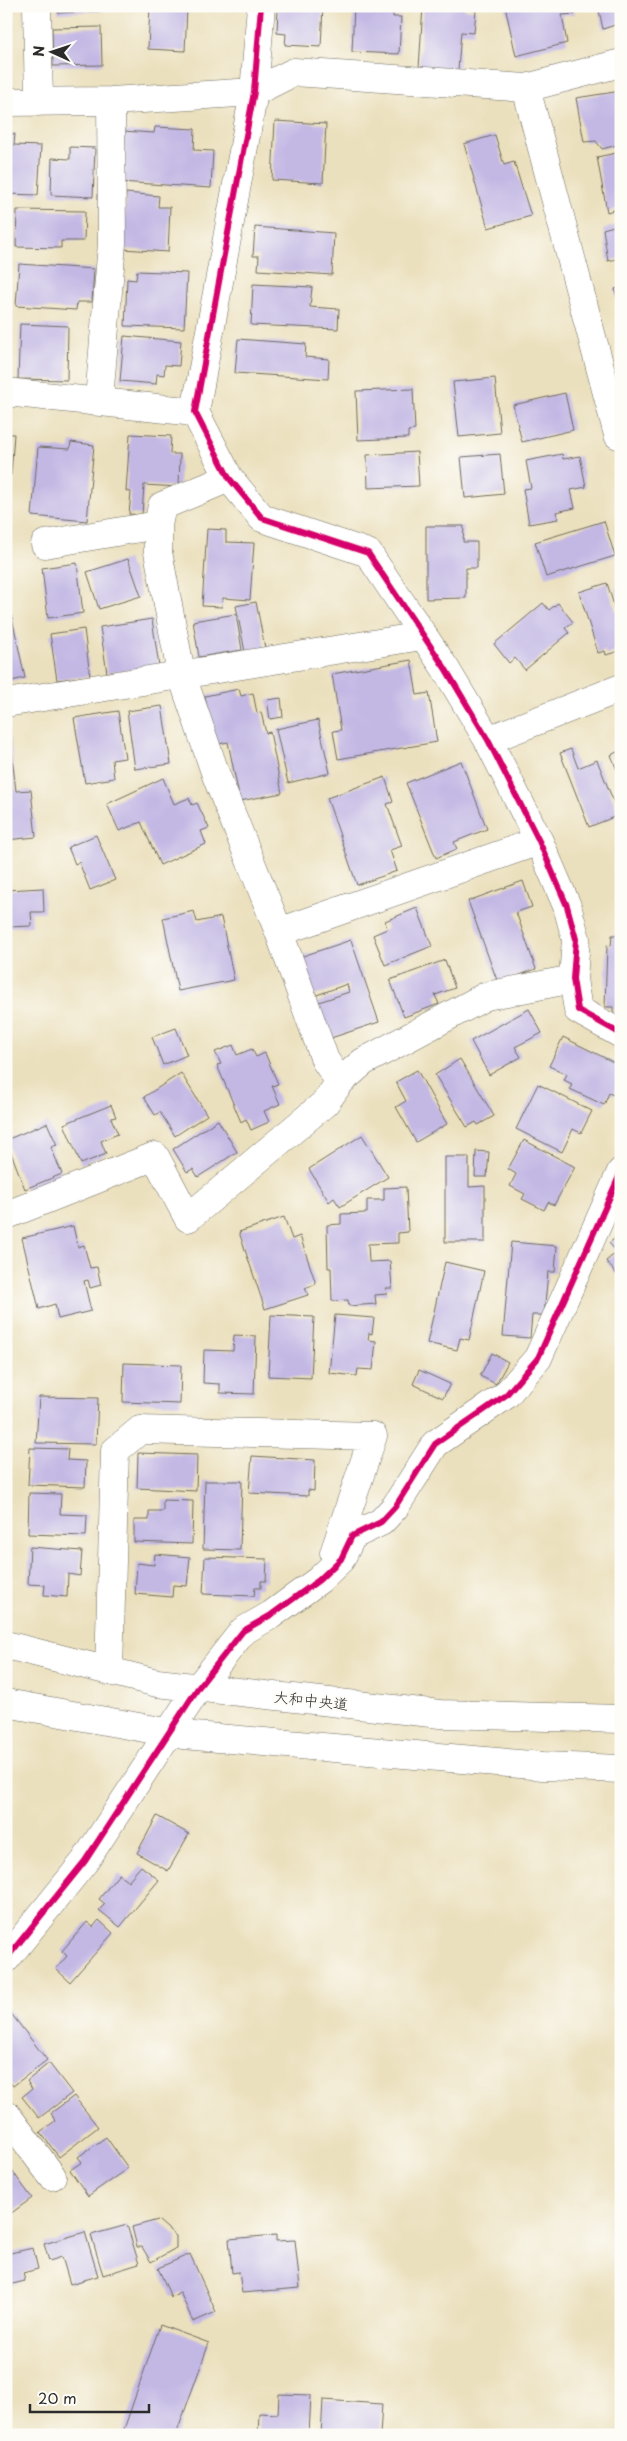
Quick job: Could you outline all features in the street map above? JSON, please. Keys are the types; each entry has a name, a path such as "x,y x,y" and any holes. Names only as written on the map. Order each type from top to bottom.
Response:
{"street":[{"path":"37,6 39,102"},
{"path":"260,6 254,92 195,412 229,478 262,518 368,554 445,668 488,740 539,841 567,906 576,939 573,979 578,1010 621,1034"},
{"path":"6,102 111,101 254,92 294,72 526,88 621,63"},
{"path":"526,88 618,435 621,434"},
{"path":"99,400 112,243 111,101"},
{"path":"6,392 99,400 195,412"},
{"path":"229,478 162,506 158,524 158,552 181,673 217,778 279,932 325,1060 340,1082"},
{"path":"45,544 158,524"},
{"path":"6,703 181,673 422,636"},
{"path":"488,740 621,688"},
{"path":"279,932 539,841"},
{"path":"7,1215 155,1156 188,1218 325,1103 340,1082 363,1062 486,996 573,979"},
{"path":"6,1959 86,1861 198,1688 243,1631 271,1615 328,1571 340,1559 352,1536 381,1522 395,1507 435,1444 506,1395 538,1358 621,1172"},
{"path":"109,1671 115,1451 140,1430 373,1436 328,1571"},
{"name":"大和中央道","path":"6,1645 157,1683 440,1714 621,1720"},
{"path":"6,1703 169,1733 341,1750 543,1766 621,1769"},
{"path":"6,2114 52,2176"}],"building":[{"path":"58,6 101,6 101,11 58,13"},
{"path":"150,6 196,6 196,9 187,9 185,51 148,49"},
{"path":"278,6 323,6 321,47 285,45 286,34 277,33"},
{"path":"354,6 393,6 393,17 401,17 399,54 352,52"},
{"path":"423,6 464,6 464,9 476,10 474,33 461,32 458,70 419,68"},
{"path":"505,6 572,6 575,14 562,15 567,43 516,56"},
{"path":"598,6 621,6 621,23 603,29"},
{"path":"101,27 102,65 53,66 52,28"},
{"path":"621,91 621,144 602,149 596,141 584,142 576,98"},
{"path":"275,121 326,124 323,183 272,180"},
{"path":"155,127 195,129 194,150 213,151 211,188 120,182 122,131 154,133"},
{"path":"6,133 15,134 14,145 41,146 38,195 6,194"},
{"path":"495,135 504,165 514,162 531,216 488,228 464,144"},
{"path":"70,147 95,148 93,197 51,195 52,158 70,159"},
{"path":"621,152 621,208 607,212 597,157"},
{"path":"126,193 159,196 158,207 170,207 168,252 123,249"},
{"path":"17,210 85,211 84,241 61,241 61,248 16,247"},
{"path":"621,224 621,258 608,261 603,229"},
{"path":"255,227 334,233 332,275 258,270 259,256 253,256"},
{"path":"19,264 94,269 92,302 77,302 76,310 16,306"},
{"path":"137,271 187,273 184,328 125,326 127,279 136,280"},
{"path":"253,284 312,287 310,307 339,309 338,329 251,325"},
{"path":"621,287 621,311 620,311 615,289"},
{"path":"20,324 68,326 67,380 18,379"},
{"path":"124,336 181,341 179,366 165,365 164,375 157,374 156,384 120,381"},
{"path":"238,339 306,344 305,357 329,359 328,379 235,373"},
{"path":"495,378 500,433 459,437 453,382"},
{"path":"413,389 415,430 408,431 408,438 358,440 356,391"},
{"path":"565,393 573,430 522,442 513,405"},
{"path":"6,434 14,434 11,475 6,475"},
{"path":"130,434 171,436 170,454 180,454 179,487 144,485 142,515 129,514 131,492 126,491"},
{"path":"71,442 94,445 87,521 32,516 38,447 70,449"},
{"path":"417,452 419,486 368,488 367,455"},
{"path":"500,454 504,494 465,498 461,457"},
{"path":"562,454 563,459 580,456 586,487 571,490 575,508 556,512 558,519 529,524 523,489 531,488 526,461"},
{"path":"604,521 615,556 546,577 535,542"},
{"path":"426,526 464,526 463,542 477,542 477,568 466,568 466,598 426,599"},
{"path":"207,529 226,530 226,542 254,543 250,600 223,598 222,607 202,606"},
{"path":"128,559 141,596 99,609 87,572"},
{"path":"77,563 83,613 48,618 42,568"},
{"path":"621,578 620,605 616,588 620,587 617,580"},
{"path":"607,583 616,612 621,610 621,642 617,643 619,651 606,655 605,651 598,653 579,592"},
{"path":"6,599 8,599 25,678 6,682"},
{"path":"256,602 265,648 245,652 236,606"},
{"path":"543,603 549,610 558,603 573,622 565,628 569,633 525,670 515,658 509,663 494,644"},
{"path":"236,614 242,650 199,657 193,621"},
{"path":"152,619 159,666 107,673 100,627"},
{"path":"84,629 90,676 57,680 50,634"},
{"path":"411,660 417,695 429,693 437,742 338,759 333,731 341,730 332,674"},
{"path":"239,689 241,696 253,693 257,713 261,712 266,733 270,732 282,793 240,801 228,742 214,745 205,696"},
{"path":"281,698 283,717 270,719 267,700"},
{"path":"162,706 171,764 135,769 127,711"},
{"path":"118,711 125,758 112,760 114,778 85,783 74,718"},
{"path":"318,720 330,773 288,783 276,729"},
{"path":"6,739 10,739 16,791 31,790 36,837 6,840"},
{"path":"571,749 578,768 597,760 619,815 589,827 560,753"},
{"path":"621,750 621,780 611,755"},
{"path":"461,761 487,829 454,842 457,849 436,858 406,783"},
{"path":"385,777 393,802 387,804 402,846 390,850 397,871 357,885 327,798"},
{"path":"163,778 174,804 189,798 192,805 197,803 209,828 201,831 206,844 160,865 141,822 119,831 107,804"},
{"path":"96,835 115,880 90,890 79,862 75,864 68,847"},
{"path":"523,881 532,907 516,912 536,969 498,983 468,901"},
{"path":"43,888 44,912 31,912 32,926 6,927 6,890"},
{"path":"417,908 432,946 385,965 373,935 387,929 385,921"},
{"path":"194,911 197,922 221,917 234,980 178,991 163,918"},
{"path":"612,935 621,935 621,1019 613,1019 613,1007 605,1007 607,945 611,946"},
{"path":"351,940 379,1022 328,1039 316,1003 349,992 347,984 314,996 300,957"},
{"path":"445,960 455,988 435,995 439,1004 404,1017 390,980"},
{"path":"529,1009 542,1033 515,1047 521,1057 489,1075 471,1041"},
{"path":"176,1028 187,1055 163,1065 152,1037"},
{"path":"563,1037 621,1066 621,1079 613,1095 609,1093 604,1105 570,1089 572,1084 564,1080 567,1074 549,1066"},
{"path":"233,1045 237,1055 252,1049 256,1057 265,1053 278,1084 272,1086 280,1104 264,1111 269,1122 251,1130 246,1119 241,1122 217,1065 221,1064 215,1052"},
{"path":"460,1059 494,1116 478,1125 476,1122 467,1127 435,1075"},
{"path":"417,1070 447,1124 416,1142 396,1107 406,1101 396,1082"},
{"path":"181,1073 207,1115 175,1136 160,1112 155,1115 144,1097"},
{"path":"538,1084 592,1111 581,1133 573,1129 562,1152 516,1129"},
{"path":"111,1105 116,1117 111,1118 118,1134 101,1141 106,1154 81,1164 64,1124"},
{"path":"218,1120 237,1152 198,1177 193,1169 187,1172 173,1149"},
{"path":"47,1123 57,1145 51,1147 62,1174 25,1189 6,1140"},
{"path":"362,1135 388,1177 340,1207 334,1198 329,1202 309,1169"},
{"path":"524,1140 575,1167 554,1205 548,1202 544,1210 522,1199 525,1194 510,1186 516,1174 508,1169"},
{"path":"476,1151 489,1152 487,1177 475,1177"},
{"path":"445,1157 469,1157 469,1187 485,1186 485,1242 445,1242"},
{"path":"406,1187 408,1232 398,1233 398,1243 368,1244 369,1262 390,1261 392,1288 386,1288 387,1294 375,1295 376,1304 349,1306 348,1300 332,1301 331,1268 328,1268 327,1225 341,1224 341,1214 367,1213 367,1200 384,1200 384,1188"},
{"path":"284,1217 292,1239 300,1236 316,1284 305,1288 308,1295 265,1309 239,1232"},
{"path":"73,1226 78,1247 84,1245 90,1268 97,1267 101,1285 90,1288 88,1280 84,1281 91,1311 58,1319 55,1304 39,1309 22,1238"},
{"path":"621,1234 621,1280 606,1261 617,1252 609,1243"},
{"path":"511,1242 557,1246 555,1272 548,1272 544,1315 532,1315 530,1338 503,1336"},
{"path":"445,1262 484,1271 469,1340 460,1338 457,1350 427,1343"},
{"path":"271,1315 314,1317 311,1378 268,1376"},
{"path":"335,1315 374,1318 372,1334 369,1333 368,1340 376,1341 373,1370 358,1369 357,1376 329,1373"},
{"path":"234,1335 256,1336 254,1394 220,1393 220,1384 203,1383 204,1350 233,1351"},
{"path":"492,1353 508,1362 496,1384 480,1376"},
{"path":"124,1363 181,1365 180,1404 123,1402"},
{"path":"419,1370 450,1384 443,1398 413,1384"},
{"path":"39,1397 98,1398 96,1444 36,1443"},
{"path":"30,1448 68,1449 67,1460 86,1461 85,1487 28,1485"},
{"path":"138,1453 197,1455 196,1491 137,1488"},
{"path":"252,1456 315,1460 314,1491 308,1490 308,1496 249,1493"},
{"path":"205,1481 242,1481 240,1550 203,1549"},
{"path":"29,1493 61,1494 60,1514 87,1515 86,1536 28,1534"},
{"path":"163,1500 193,1501 192,1544 134,1542 134,1520 149,1520 149,1511 163,1511"},
{"path":"30,1547 82,1551 80,1576 68,1574 67,1597 44,1595 45,1585 28,1584"},
{"path":"155,1554 190,1557 187,1586 173,1585 172,1597 135,1594 137,1563 154,1565"},
{"path":"205,1557 267,1559 266,1581 261,1581 261,1588 255,1588 254,1596 203,1594"},
{"path":"157,1816 189,1834 168,1871 137,1853"},
{"path":"141,1866 159,1880 120,1927 99,1910 105,1904 99,1899 119,1874 128,1881"},
{"path":"99,1920 113,1933 70,1982 56,1969 67,1956 62,1951 87,1922 93,1927"},
{"path":"6,2007 47,2060 13,2086 6,2077"},
{"path":"49,2063 72,2093 39,2118 22,2097 32,2089 27,2081"},
{"path":"74,2096 98,2127 59,2157 40,2132 55,2121 51,2113"},
{"path":"106,2137 128,2168 88,2196 70,2170 82,2162 78,2157"},
{"path":"10,2168 32,2198 6,2217 6,2170"},
{"path":"158,2220 176,2236 176,2248 151,2262 142,2247 137,2247 132,2227"},
{"path":"127,2225 139,2264 103,2275 91,2235"},
{"path":"85,2232 98,2276 70,2284 62,2257 49,2261 44,2244"},
{"path":"276,2235 276,2241 295,2240 300,2288 242,2293 239,2272 232,2273 229,2239"},
{"path":"33,2248 38,2269 23,2273 25,2281 8,2285 6,2254"},
{"path":"190,2254 216,2312 193,2322 180,2292 171,2297 158,2268"},
{"path":"160,2325 209,2343 176,2435 131,2435 123,2432"},
{"path":"279,2394 311,2395 309,2435 258,2435 259,2413 278,2414"},
{"path":"323,2400 382,2404 380,2435 321,2435"}],"cycle path":[{"path":"261,6 254,92 195,412 229,478 262,518 368,553 445,668 488,740 539,841 567,906 576,939 573,979 578,1010 621,1034"},
{"path":"6,1959 85,1861 198,1688 243,1631 271,1615 319,1580 341,1559 352,1536 381,1522 395,1507 435,1444 506,1395 538,1358 621,1172"}]}
